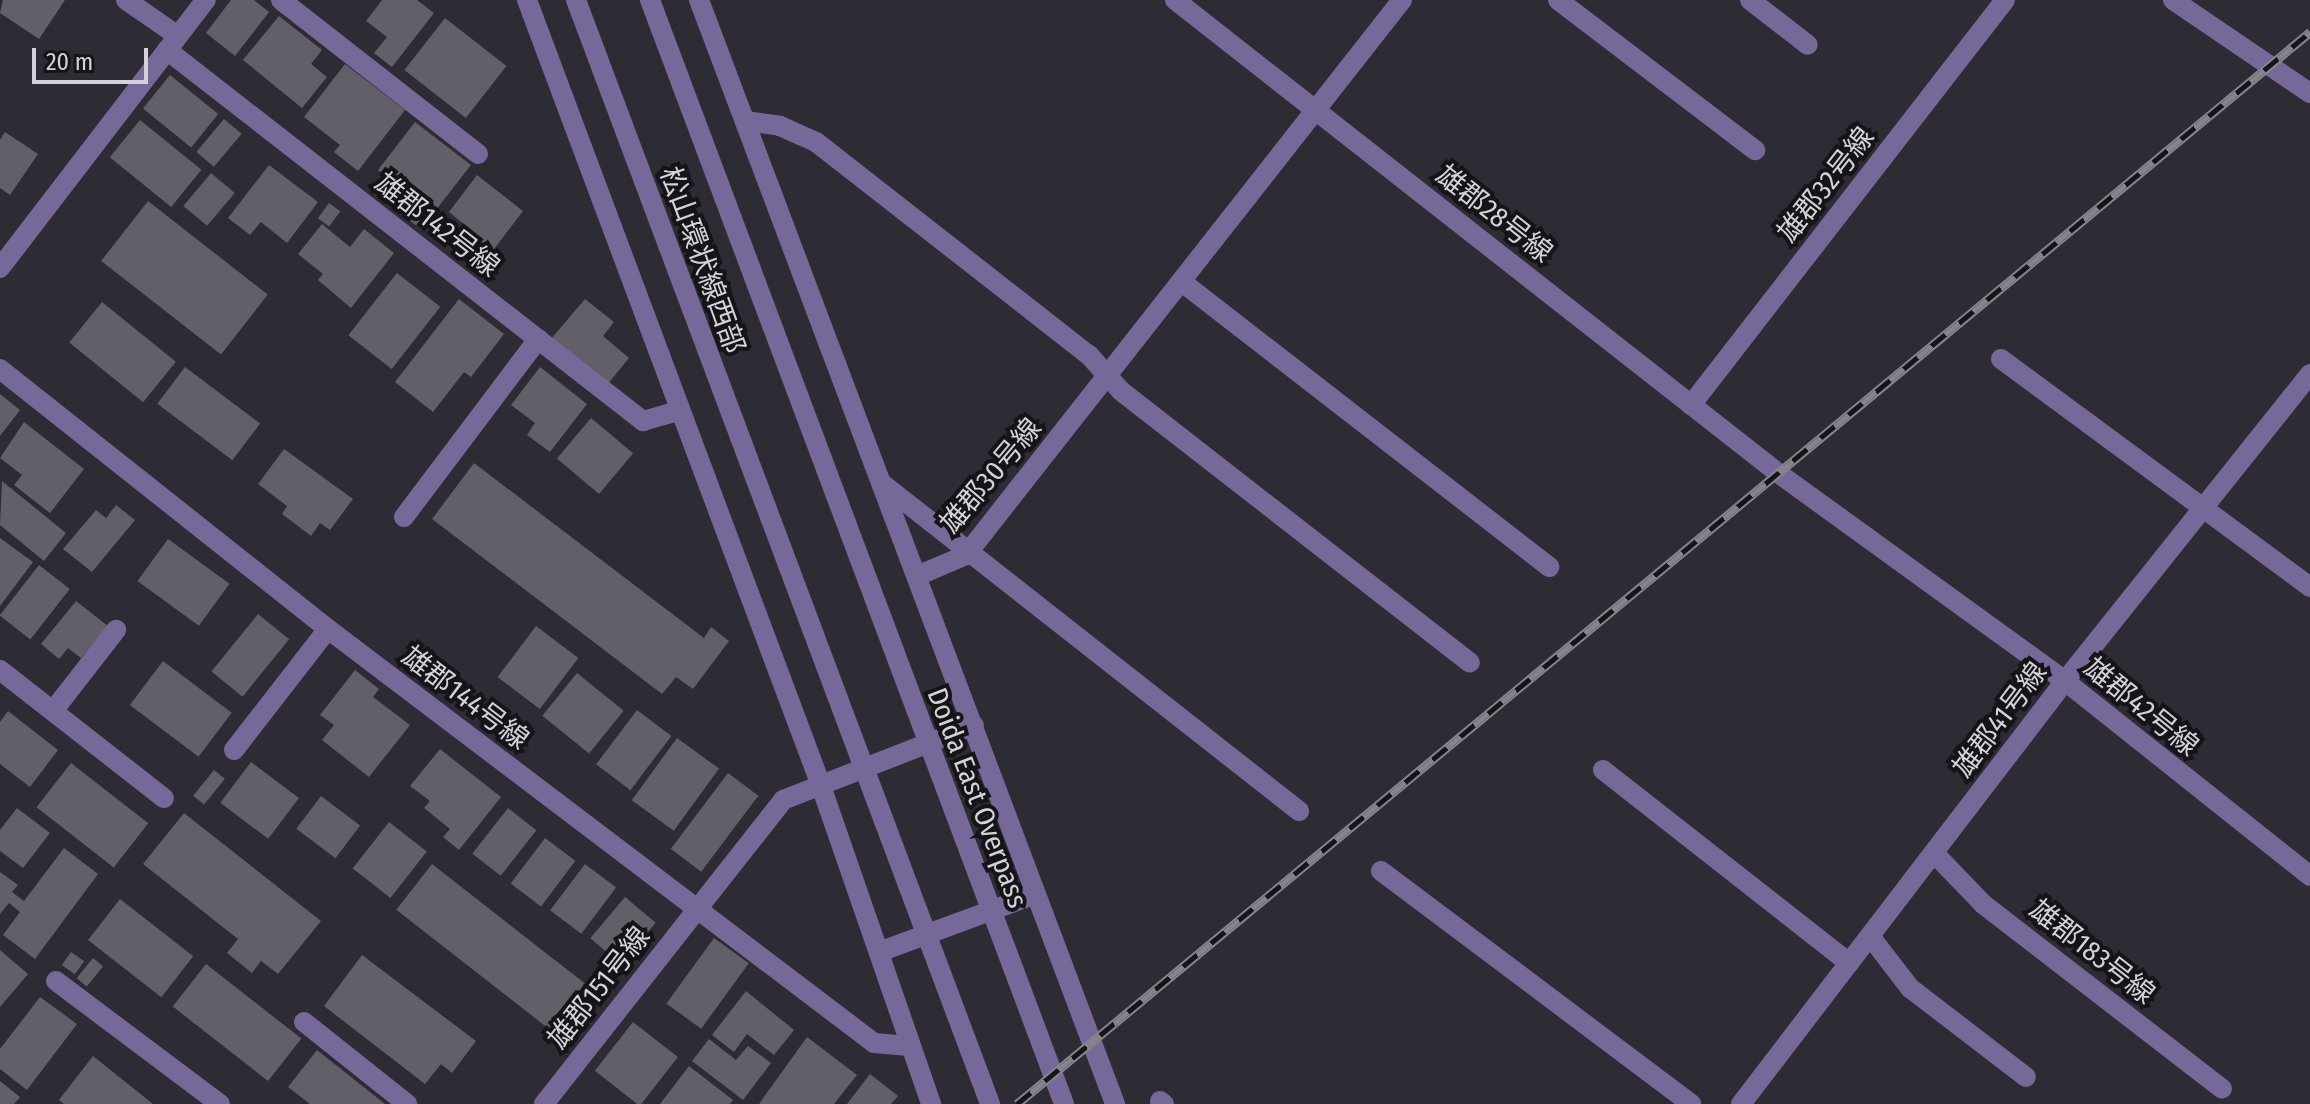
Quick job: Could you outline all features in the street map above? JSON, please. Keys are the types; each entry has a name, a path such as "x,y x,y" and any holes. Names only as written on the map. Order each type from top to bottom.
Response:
{"street":[{"name":"雄郡142号線","path":"126,0 172,43 643,421 679,411"},
{"path":"0,268 206,0"},
{"path":"281,0 478,154"},
{"path":"527,0 820,783 931,1104"},
{"name":"松山環状線西部","path":"576,0 990,1104"},
{"name":"松山環状線西部","path":"650,0 838,512"},
{"path":"699,0 1115,1104"},
{"name":"雄郡30号線","path":"917,576 966,555 1402,0"},
{"path":"1558,0 1755,150"},
{"path":"1750,0 1808,45"},
{"name":"雄郡32号線","path":"1691,405 2005,0"},
{"path":"2173,0 2310,93"},
{"name":"雄郡28号線","path":"1180,2 1778,473"},
{"path":"746,121 780,126 816,142 1089,355 1106,376 1470,663"},
{"path":"1182,282 1550,567"},
{"path":"404,517 538,339"},
{"path":"2001,359 2310,587"},
{"name":"雄郡144号線","path":"0,369 328,629 699,906 874,1043 909,1046"},
{"name":"雄郡41号線","path":"1741,1104 2065,681 2310,374"},
{"name":"雄郡42号線","path":"1778,473 2065,681 2310,876"},
{"path":"883,484 966,555 1299,811"},
{"name":"Doida East Overpass","path":"838,512 1064,1104"},
{"path":"234,750 328,629"},
{"path":"53,711 116,630"},
{"path":"0,670 164,798"},
{"path":"699,906 783,800 974,725"},
{"path":"1603,770 1849,963"},
{"name":"雄郡183号線","path":"1934,853 1983,904 2222,1089"},
{"path":"1381,871 1691,1104"},
{"path":"879,952 1036,894"},
{"name":"雄郡151号線","path":"544,1104 699,906"},
{"path":"1870,936 1910,988 2026,1077"},
{"path":"56,981 220,1104"},
{"path":"304,1022 407,1104"}],"building":[{"path":"3,0 65,0 39,39 0,13"},
{"path":"231,0 254,0 269,12 235,56 206,33"},
{"path":"382,0 417,0 434,13 392,67 374,53 387,37 366,21"},
{"path":"279,16 322,50 311,64 327,77 302,108 243,60"},
{"path":"445,18 506,66 466,118 404,70"},
{"path":"345,64 405,110 358,171 334,152 340,145 304,117"},
{"path":"170,75 218,114 191,147 143,108"},
{"path":"224,119 242,134 214,167 196,152"},
{"path":"140,120 201,170 171,207 110,157"},
{"path":"415,122 471,165 421,229 401,214 414,198 378,170"},
{"path":"5,132 38,154 10,195 0,188 0,140"},
{"path":"269,165 318,202 287,243 261,222 250,235 228,218"},
{"path":"211,173 235,193 207,226 183,206"},
{"path":"477,175 523,211 478,270 454,252 471,230 449,212"},
{"path":"148,201 268,295 221,354 101,261"},
{"path":"329,203 340,211 329,227 318,218"},
{"path":"322,224 350,247 364,229 394,253 351,308 318,280 323,274 298,254"},
{"path":"397,273 440,307 392,369 348,335"},
{"path":"459,299 504,334 471,377 464,372 433,412 395,382"},
{"path":"585,299 614,322 603,336 629,358 607,385 551,339"},
{"path":"102,302 176,362 143,402 69,342"},
{"path":"185,367 260,424 232,460 157,404"},
{"path":"540,367 587,404 550,452 527,435 535,423 511,405"},
{"path":"0,394 20,410 0,436"},
{"path":"591,418 633,453 599,494 557,459"},
{"path":"24,422 84,469 50,513 14,485 22,475 0,458"},
{"path":"284,449 353,499 330,530 320,523 311,536 282,514 287,506 258,484"},
{"path":"474,463 704,638 711,627 729,641 693,689 676,677 662,694 432,519"},
{"path":"2,481 66,533 44,561 0,525"},
{"path":"116,505 135,520 92,572 63,549 96,510 106,518"},
{"path":"0,538 33,562 0,606"},
{"path":"168,539 229,584 199,626 137,581"},
{"path":"39,565 70,589 30,639 0,615"},
{"path":"76,601 108,626 81,658 68,648 59,659 41,644"},
{"path":"258,614 289,639 243,697 211,672"},
{"path":"536,626 578,658 540,709 497,677"},
{"path":"163,661 232,713 199,757 130,705"},
{"path":"355,670 379,689 373,697 410,725 369,777 322,740 334,725 320,715"},
{"path":"577,673 624,711 589,754 542,716"},
{"path":"637,710 671,736 630,790 596,764"},
{"path":"8,711 58,750 30,787 0,764 0,722"},
{"path":"677,738 719,769 674,831 632,800"},
{"path":"440,749 501,797 459,850 443,837 450,829 424,808 430,801 410,786"},
{"path":"251,762 299,798 268,839 220,803"},
{"path":"71,763 148,823 114,867 37,807"},
{"path":"214,770 225,779 204,804 193,796"},
{"path":"728,773 758,796 701,872 671,849"},
{"path":"321,796 360,825 335,858 296,829"},
{"path":"17,808 50,833 23,868 0,851 0,830"},
{"path":"508,808 536,830 501,876 472,854"},
{"path":"184,813 321,921 278,974 261,961 252,973 227,953 238,939 143,864"},
{"path":"389,822 427,852 391,898 353,868"},
{"path":"545,838 575,861 541,906 511,884"},
{"path":"64,848 98,874 35,959 3,935 20,912 9,903 0,914 0,872 18,885 12,892 24,901"},
{"path":"432,864 597,993 562,1039 396,910"},
{"path":"585,864 616,887 581,934 550,910"},
{"path":"625,897 656,923 621,964 590,938"},
{"path":"120,899 193,956 161,997 88,940"},
{"path":"714,938 749,963 701,1029 666,1004"},
{"path":"0,950 28,974 0,1007"},
{"path":"71,952 84,961 75,974 62,965"},
{"path":"362,955 476,1041 452,1073 441,1064 425,1084 324,1006"},
{"path":"93,958 103,966 87,986 77,978"},
{"path":"206,964 301,1038 268,1081 173,1007"},
{"path":"746,991 794,1030 774,1055 747,1034 734,1052 712,1035"},
{"path":"40,997 77,1024 27,1090 0,1069 0,1049"},
{"path":"633,1022 678,1057 641,1104 595,1071"},
{"path":"807,1037 857,1075 834,1104 759,1104"},
{"path":"709,1039 736,1060 748,1046 771,1063 743,1100 692,1061"},
{"path":"317,1050 385,1104 310,1104 288,1087"},
{"path":"93,1056 153,1104 64,1104 59,1100"},
{"path":"689,1066 733,1100 730,1104 660,1104"},
{"path":"870,1074 898,1096 891,1104 847,1104"},
{"path":"0,1081 20,1097 14,1104 0,1104"}],"railway":[{"path":"1017,1104 2310,32"}]}
